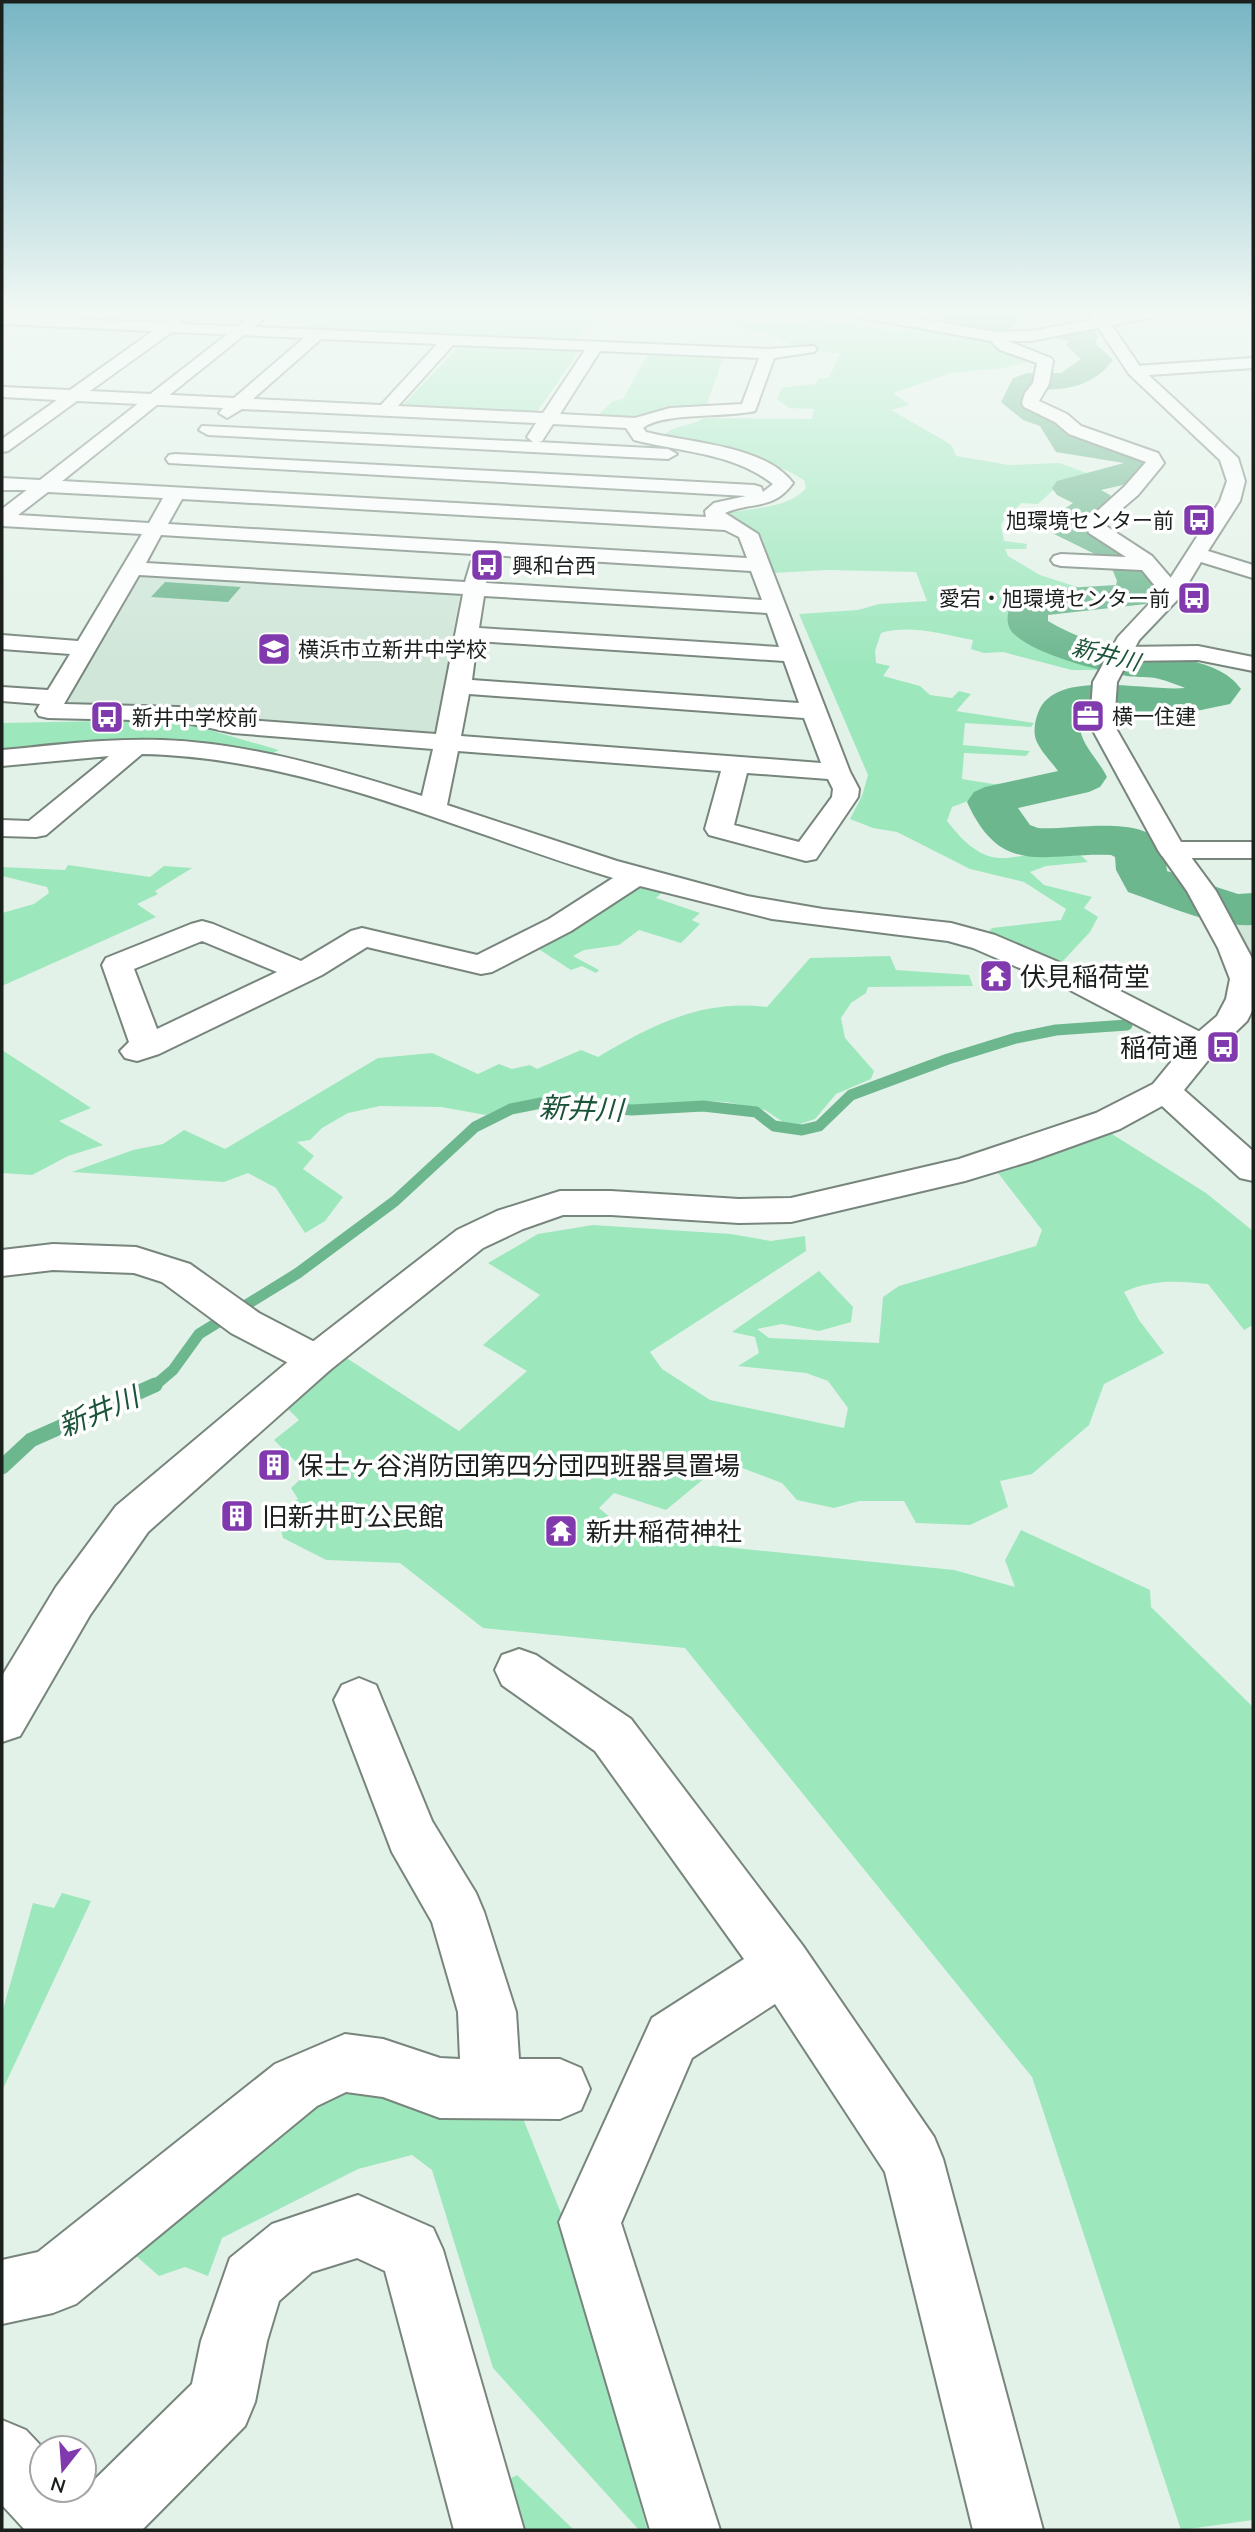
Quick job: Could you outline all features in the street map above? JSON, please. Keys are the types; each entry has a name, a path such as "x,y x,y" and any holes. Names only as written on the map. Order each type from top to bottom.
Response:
{"street":[{"path":"2,447 26,429"},
{"path":"2,519 117,429"},
{"path":"433,808 458,686 485,516 541,429"},
{"path":"635,429 640,436 719,454 753,465 784,483 777,492 766,498 732,504 715,511 715,516 748,534 837,772 846,789 845,797 806,853 719,830 736,764"},
{"path":"1074,429 1152,457 1155,463 1095,522 1096,529 1135,553 1172,592"},
{"path":"2,1720 73,1601 132,1519 316,1360 470,1240 510,1220 560,1203 611,1203 739,1211 791,1210 1018,1153 1108,1121 1165,1091 1202,1046 1231,1021 1242,999 1246,979 1233,948 1207,902 1172,850 1102,725 1105,682 1129,637 1172,592 1234,491 1234,471 1229,458 1198,429"},
{"path":"139,491 208,430 705,456 719,454"},
{"path":"165,467 510,477 777,492"},
{"path":"2,484 729,524"},
{"path":"176,493 48,711 178,715 233,726 837,772"},
{"path":"2,519 760,565"},
{"path":"1197,554 1253,572"},
{"path":"1061,560 1148,564"},
{"path":"131,568 776,607"},
{"path":"467,634 794,655"},
{"path":"2,642 84,648"},
{"path":"1119,660 1198,653 1253,664"},
{"path":"458,686 814,711"},
{"path":"2,694 56,698"},
{"path":"2,758 135,747 185,749 326,777 433,808 638,874 748,905 951,932 981,940 1049,968 1202,1046"},
{"path":"2,828 36,829 135,747"},
{"path":"1172,850 1253,850"},
{"path":"302,972 202,930 117,965 142,1049 302,972 362,937 481,965 560,925 638,874"},
{"path":"1165,1091 1253,1170"},
{"path":"2,1263 53,1256 136,1260 176,1273 234,1314 316,1360"},
{"path":"519,1670 613,1735 783,1966 912,2159 1009,2530"},
{"path":"359,1700 411,1835 457,1912 487,2012 491,2088"},
{"path":"685,2530 590,2222 672,2038 783,1966"},
{"path":"2,2292 53,2281 296,2085 345,2063 383,2068 440,2088 560,2089"},
{"path":"93,2530 221,2402 234,2341 253,2281 294,2246 358,2226 411,2250 489,2530"},
{"path":"2,2454 72,2530"}],"shaded area":[{"path":"924,429 952,446 956,456 1009,465 1059,463 1101,478 1052,491 1038,504 1021,503 1015,510 1009,510 1001,525 1004,541 1027,544 1026,549 1005,549 1008,556 1040,575 1077,587 1077,594 1036,601 1020,607 1018,616 1024,626 1043,640 1067,650 1103,659 1098,670 1072,670 1003,652 984,653 971,649 973,640 916,630 881,633 875,651 876,663 890,666 883,676 920,686 930,695 952,698 959,691 971,694 956,711 1034,723 1031,727 965,723 963,745 1030,751 1026,756 964,753 962,779 993,784 1065,782 1077,787 1013,802 968,801 952,807 947,821 964,840 978,851 992,857 1075,850 1088,862 1046,866 1030,872 1044,885 1092,897 1084,908 1098,917 1090,932 1063,961 1052,962 985,936 992,928 1061,920 1066,909 1024,882 970,869 897,832 873,828 850,819 862,796 868,775 799,614 927,601 916,572 828,570 772,573 726,517 728,513 791,500 806,488 804,480 754,458 666,437 665,434 670,431"},
{"name":"横浜市立新井中学校","path":"139,575 452,591 460,595 435,732 421,737 75,707 66,703"},
{"path":"165,582 241,587 228,602 151,597"},
{"path":"178,721 279,750 263,758 38,750 2,753 2,723"},
{"path":"68,865 150,877 164,866 192,868 155,891 158,894 137,904 156,917 2,986 2,913 34,904 49,893 47,887 2,876 2,867 65,870"},
{"path":"645,881 667,888 656,898 700,913 692,920 700,924 681,943 639,930 619,945 584,950 573,956 599,970 596,973 582,966 571,970 537,948 593,919"},
{"path":"1253,915 1253,961 1226,917"},
{"path":"890,956 896,970 969,975 973,986 868,987 866,993 851,1003 841,1018 845,1038 874,1071 871,1079 836,1094 815,1119 800,1124 783,1122 765,1110 726,1102 699,1101 634,1106 541,1098 510,1104 486,1115 441,1107 380,1106 348,1113 322,1128 310,1140 297,1142 314,1156 303,1169 343,1197 325,1221 305,1233 276,1188 248,1173 224,1182 72,1172 133,1150 163,1144 184,1130 225,1149 378,1058 432,1053 478,1074 499,1064 512,1069 530,1065 537,1069 581,1050 598,1057 678,1017 721,1007 767,1007 810,958"},
{"path":"2,1050 91,1108 59,1121 103,1145 68,1156 32,1175 2,1173"},
{"path":"1112,1134 1206,1193 1253,1231 1253,1325 1244,1330 1208,1284 1165,1282 1124,1292 1139,1320 1164,1353 1104,1384 1089,1425 1032,1474 1000,1481 1008,1507 970,1525 916,1523 904,1501 859,1501 834,1508 797,1500 782,1483 737,1466 706,1477 666,1510 614,1493 599,1508 635,1538 954,1570 1015,1587 1005,1560 1021,1530 1150,1590 1151,1607 1253,1707 1253,2520 1181,2530 1032,2077 685,1648 483,1628 400,1563 326,1560 283,1538 277,1513 298,1499 291,1488 307,1473 274,1440 299,1420 282,1403 345,1357 459,1431 527,1371 483,1345 540,1295 488,1263 538,1234 593,1225 731,1234 771,1241 805,1236 806,1251 650,1352 662,1369 710,1400 844,1428 848,1408 828,1381 806,1373 738,1366 759,1353 755,1337 732,1332 819,1271 853,1307 851,1322 819,1331 782,1324 757,1329 769,1338 879,1343 883,1297 899,1286 1036,1246 1042,1230 998,1173"},
{"path":"62,1893 91,1901 2,2091 2,2013 33,1903 54,1908"},
{"path":"375,2080 454,2119 522,2116 569,2233 647,2529 639,2530 493,2368 432,2170 412,2155 358,2169 222,2238 208,2276 185,2267 159,2276 127,2248 319,2091"},
{"path":"517,2475 574,2530 514,2530 500,2484"}],"waterway":[{"name":"新井川","path":"1057,429 1067,445 1116,451 1142,460 1137,472 1069,488 1098,502 1069,521 1066,527 1125,555 1136,581 1132,596 1066,600 1028,608 1028,626 1064,645 1090,654 1130,664 1173,670 1220,689 1215,695 1182,701 1102,697 1062,706 1058,720 1059,739 1084,777 991,802 1001,822 1013,835 1027,841 1043,844 1096,839 1121,841 1140,850 1141,870 1146,881 1234,910 1253,909"},
{"name":"新井川","path":"153,1387 173,1370 199,1334 298,1273 395,1201 475,1127 511,1109 541,1103 632,1110 703,1106 756,1112 774,1126 802,1130 819,1126 851,1095 948,1059 1016,1038 1056,1030 1127,1025"},
{"name":"新井川","path":"2,1467 31,1440 155,1385"}],"place":[{"name":"旭環境センター前","path":"1199,520"},
{"name":"興和台西","path":"487,565"},
{"name":"愛宕・旭環境センター前","path":"1194,598"},
{"name":"横浜市立新井中学校","path":"274,649"},
{"name":"横一住建","path":"1088,716"},
{"name":"新井中学校前","path":"107,717"},
{"name":"伏見稲荷堂","path":"996,976"},
{"name":"稲荷通","path":"1223,1047"},
{"name":"保士ヶ谷消防団第四分団四班器具置場","path":"274,1465"},
{"name":"旧新井町公民館","path":"237,1516"},
{"name":"新井稲荷神社","path":"561,1531"}]}
